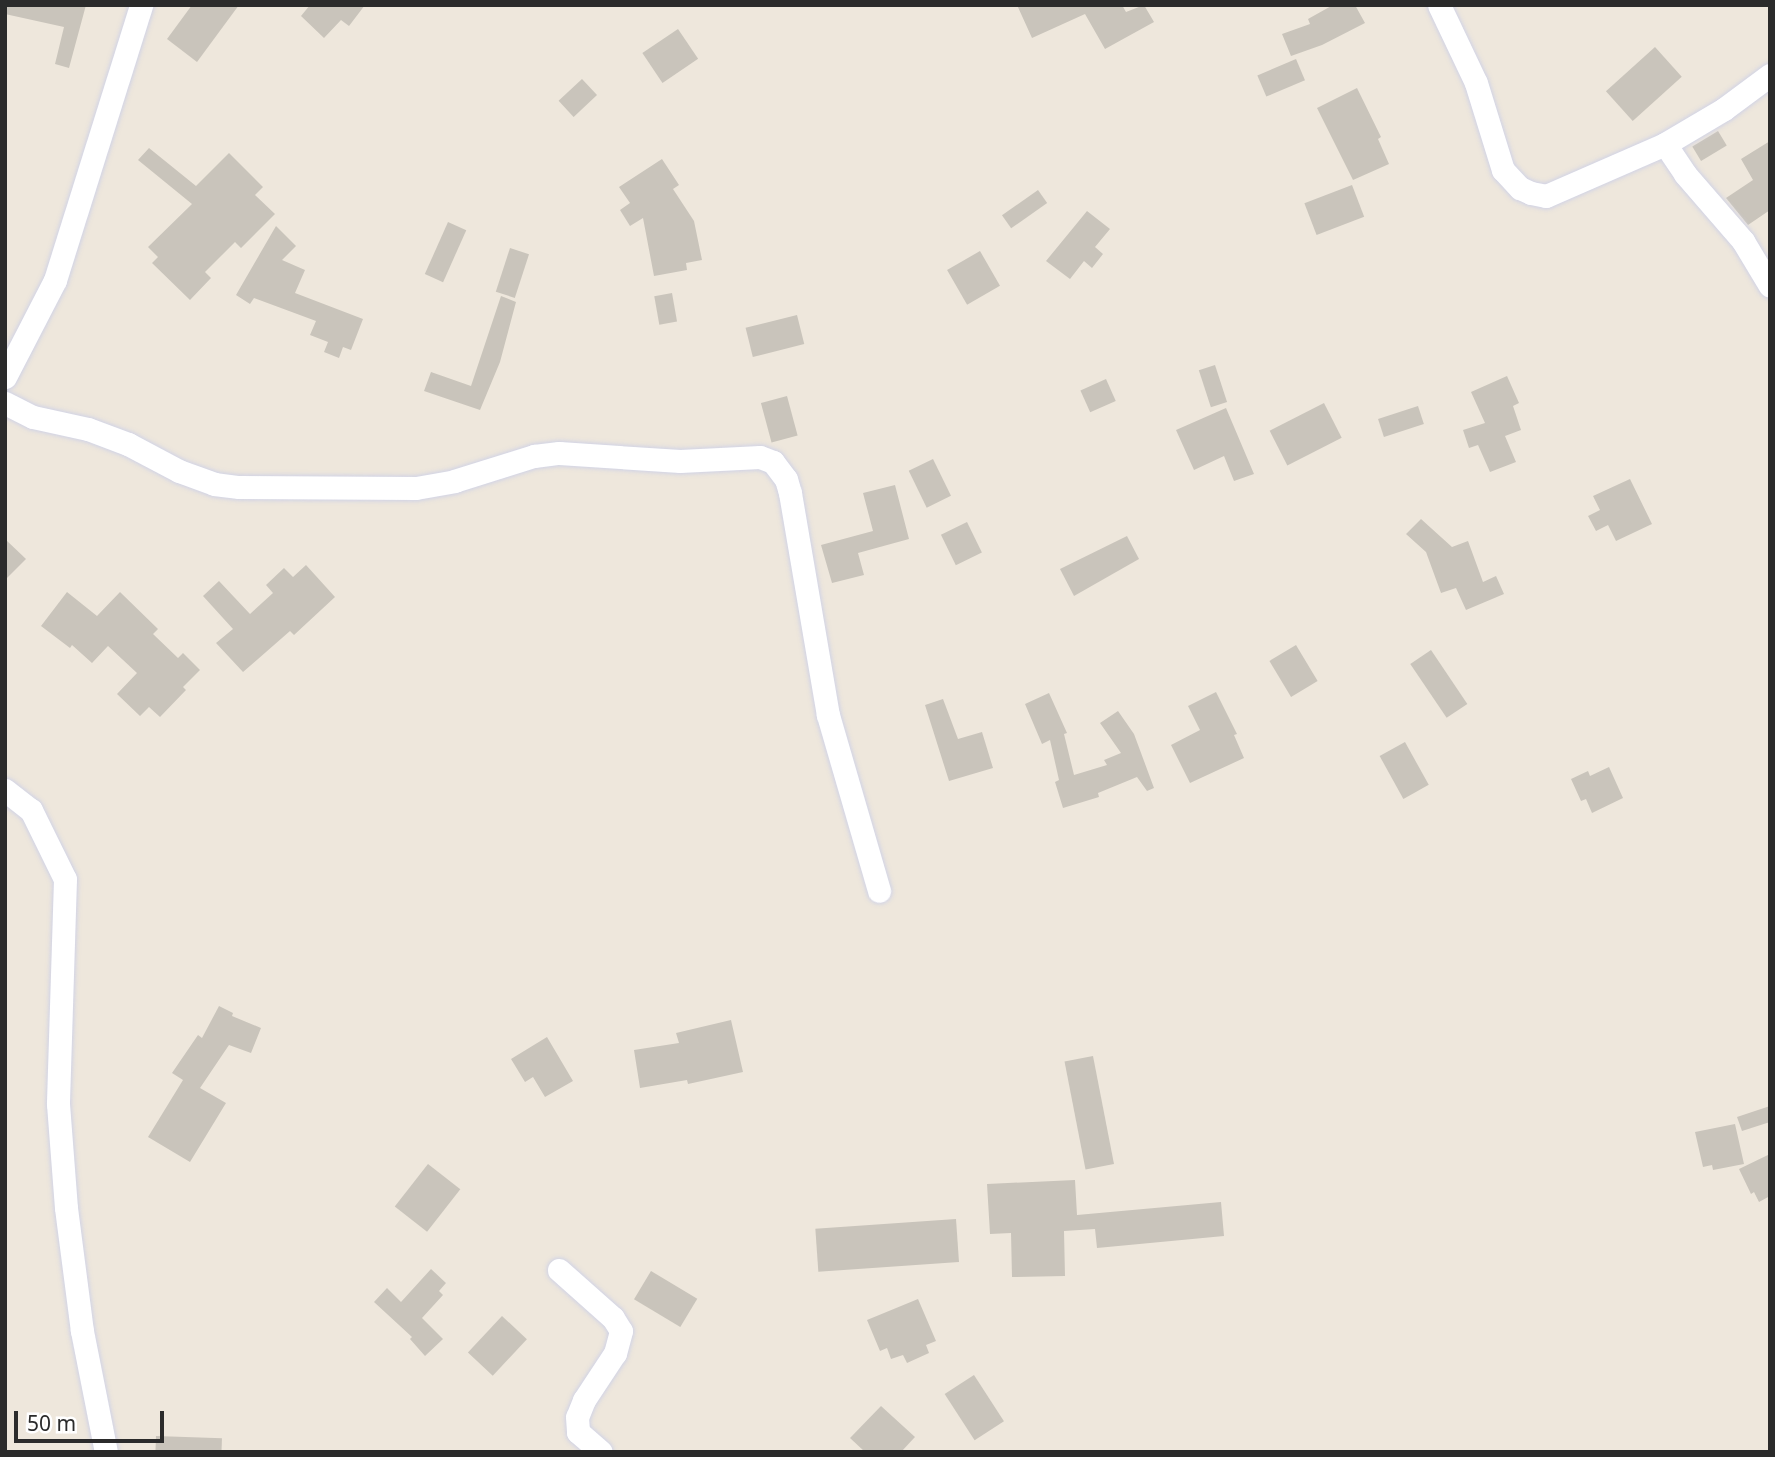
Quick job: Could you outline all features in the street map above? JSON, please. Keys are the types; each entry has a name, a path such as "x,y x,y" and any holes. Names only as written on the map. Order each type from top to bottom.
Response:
{"street":[{"path":"5,377 55,280 141,5"},
{"path":"1439,5 1476,83 1503,170 1520,188 1546,196 1665,144 1724,109 1770,75"},
{"path":"1665,144 1685,174 1743,241 1770,286"},
{"path":"5,403 33,417 88,429 128,444 179,471 214,484 239,487 416,488 454,481 534,456 559,453 680,461 760,457 774,463 786,480 790,493 828,715 879,891"},
{"path":"5,790 31,810 65,879 58,1104 66,1208 80,1317 106,1452"},
{"path":"559,1270 613,1318 621,1331 615,1353 577,1417 578,1432 601,1452"}],"building":[{"path":"5,5 86,5 69,68 55,64 64,27 5,14"},
{"path":"192,5 239,5 197,62 167,39"},
{"path":"310,5 365,5 349,26 341,20 324,38 301,16"},
{"path":"1017,5 1122,5 1126,12 1144,5 1154,22 1105,49 1085,14 1032,38"},
{"path":"1333,5 1355,5 1365,23 1322,45 1291,56 1282,34 1310,24 1308,19"},
{"path":"678,29 698,59 662,83 642,53"},
{"path":"1655,47 1682,77 1633,121 1606,91"},
{"path":"1296,59 1305,80 1266,97 1257,75"},
{"path":"582,79 597,95 574,117 559,101"},
{"path":"1357,88 1381,137 1378,139 1389,164 1353,180 1317,108"},
{"path":"1718,131 1727,146 1701,161 1692,146"},
{"path":"1770,141 1770,210 1748,225 1726,198 1753,180 1741,159"},
{"path":"149,148 196,186 229,153 263,187 255,195 275,214 241,248 235,242 205,272 211,278 190,300 152,263 158,257 148,247 192,204 138,160"},
{"path":"662,159 679,185 673,189 694,221 702,260 686,263 687,270 654,276 643,218 630,226 620,210 630,203 619,187"},
{"path":"1352,185 1364,217 1317,235 1304,203"},
{"path":"1038,190 1047,203 1011,228 1002,215"},
{"path":"1087,211 1110,229 1095,247 1103,254 1092,268 1084,261 1070,279 1046,261"},
{"path":"448,222 466,230 443,282 425,274"},
{"path":"276,226 296,246 282,260 305,270 295,293 363,319 351,350 343,347 339,358 324,352 328,342 310,335 316,321 254,298 250,304 236,295"},
{"path":"510,248 529,254 515,298 496,292"},
{"path":"980,251 1000,286 967,305 947,270"},
{"path":"672,293 677,322 659,325 654,296"},
{"path":"501,296 516,302 500,362 480,410 424,391 431,372 471,386"},
{"path":"797,315 804,344 753,357 746,328"},
{"path":"1215,365 1227,402 1211,407 1199,370"},
{"path":"1507,376 1519,403 1513,406 1521,430 1505,436 1516,462 1490,472 1478,445 1469,448 1463,430 1485,423 1471,392"},
{"path":"1106,379 1116,401 1090,412 1080,390"},
{"path":"787,396 798,436 772,443 761,403"},
{"path":"1324,403 1342,438 1287,465 1270,431"},
{"path":"1418,406 1424,424 1384,437 1378,419"},
{"path":"1226,408 1254,474 1234,481 1224,456 1194,470 1176,430"},
{"path":"933,459 951,496 927,508 909,471"},
{"path":"1630,479 1652,524 1616,541 1608,525 1596,531 1588,516 1600,510 1593,496"},
{"path":"895,485 909,539 858,553 864,575 832,583 821,545 873,531 863,493"},
{"path":"1421,519 1452,547 1468,541 1483,582 1496,576 1504,594 1466,610 1456,588 1441,593 1426,552 1406,534"},
{"path":"967,522 982,553 956,565 941,535"},
{"path":"1127,536 1139,559 1074,596 1060,569"},
{"path":"5,539 26,559 5,580"},
{"path":"306,565 335,597 294,635 290,631 243,672 216,643 233,629 203,596 219,581 250,614 273,593 266,585 284,568 293,577"},
{"path":"67,592 97,616 120,592 158,629 153,634 178,658 183,653 200,670 183,687 186,690 160,717 149,707 140,716 117,694 137,673 108,646 92,663 72,645 70,648 41,626"},
{"path":"1296,645 1318,681 1291,697 1269,661"},
{"path":"1431,650 1467,704 1447,718 1410,664"},
{"path":"1216,692 1237,734 1234,735 1244,758 1190,783 1171,745 1200,730 1188,706"},
{"path":"1049,693 1067,733 1064,734 1074,775 1107,765 1104,760 1121,753 1100,723 1118,711 1134,734 1154,788 1147,791 1137,777 1098,793 1099,797 1063,808 1055,782 1059,780 1050,740 1042,744 1025,704"},
{"path":"943,699 958,739 982,732 993,768 949,781 925,705"},
{"path":"1405,742 1429,785 1403,799 1380,756"},
{"path":"1609,767 1623,798 1592,813 1586,799 1581,801 1571,779 1588,771 1590,776"},
{"path":"219,1006 233,1013 232,1016 261,1028 251,1053 229,1045 200,1088 226,1103 190,1162 148,1137 183,1080 172,1073 198,1035 202,1038"},
{"path":"731,1020 743,1072 688,1084 687,1080 640,1088 634,1050 679,1043 676,1033"},
{"path":"547,1037 573,1081 545,1097 533,1077 525,1082 511,1059"},
{"path":"1093,1056 1114,1164 1086,1170 1065,1062"},
{"path":"1770,1106 1770,1122 1742,1131 1737,1117"},
{"path":"1735,1124 1744,1164 1713,1170 1712,1165 1703,1167 1695,1132"},
{"path":"1770,1154 1770,1196 1759,1202 1754,1192 1751,1194 1739,1169"},
{"path":"428,1164 460,1189 427,1232 395,1207"},
{"path":"1075,1180 1077,1215 1221,1202 1224,1236 1097,1248 1095,1229 1064,1231 1065,1276 1012,1277 1011,1233 990,1234 987,1184"},
{"path":"956,1219 959,1262 818,1272 815,1229"},
{"path":"431,1269 446,1283 439,1291 443,1295 422,1318 443,1339 425,1356 410,1339 412,1337 374,1302 387,1288 401,1302"},
{"path":"651,1271 697,1299 680,1327 634,1299"},
{"path":"918,1299 936,1341 926,1345 929,1353 907,1363 903,1355 891,1359 887,1348 880,1351 867,1320"},
{"path":"502,1316 527,1339 493,1376 468,1353"},
{"path":"974,1375 1004,1421 975,1440 945,1394"},
{"path":"881,1406 915,1437 901,1452 865,1452 850,1438"},
{"path":"156,1436 222,1438 221,1452 155,1452"}]}
